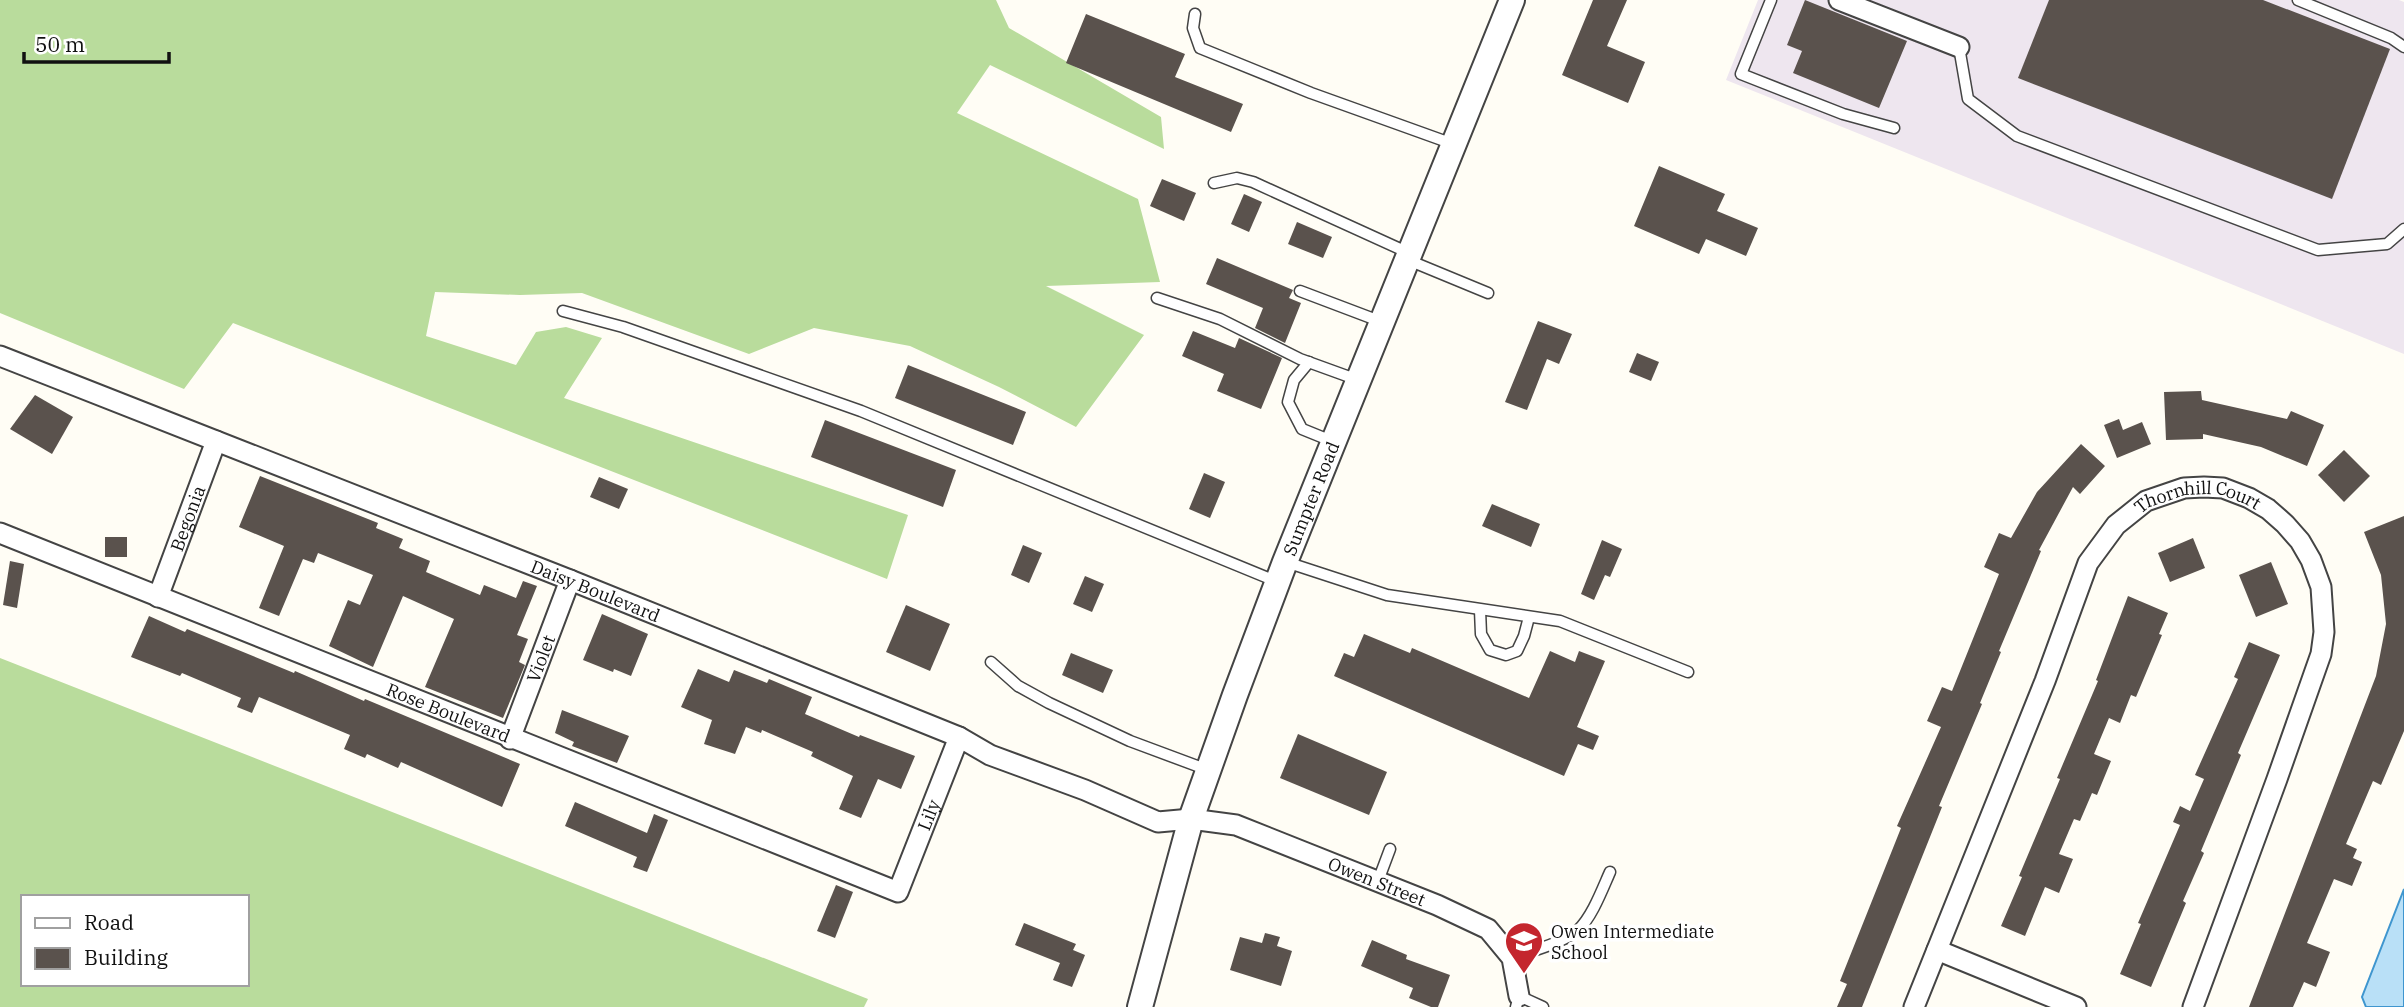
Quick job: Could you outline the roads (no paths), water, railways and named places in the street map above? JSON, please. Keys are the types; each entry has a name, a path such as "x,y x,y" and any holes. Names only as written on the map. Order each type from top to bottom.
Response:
{"street":[{"name":"Sumpter Road","path":"1140,1007 1191,819 1208,771 1282,572 1512,0"},
{"path":"1839,0 1877,7 1959,47"},
{"name":"Daisy Boulevard","path":"0,356 569,580 959,737 990,755 1085,790 1158,822 1191,819"},
{"name":"Begonia","path":"158,597 216,441"},
{"name":"Thornhill Court","path":"1914,1007 2045,681 2088,563 2116,525 2146,501 2184,488 2223,488 2269,509 2300,541 2321,587 2325,632 2282,766 2193,1007"},
{"name":"Rose Boulevard","path":"0,533 898,892"},
{"name":"Violet","path":"510,739 569,580"},
{"name":"Lily","path":"898,892 959,737"},
{"name":"Owen Street","path":"1191,819 1236,825 1378,881 1488,929 1512,958 1518,1001"},
{"path":"1937,950 2077,1007"}],"lane":[{"path":"1771,0 1741,74 1843,114 1894,128"},
{"path":"2298,0 2391,38 2404,47"},
{"path":"1195,14 1193,28 1200,48 1311,93 1454,144"},
{"path":"1959,47 1968,99 2017,136 2318,250 2388,244 2404,229"},
{"path":"1214,183 1237,178 1254,182 1488,293"},
{"path":"1300,291 1382,322"},
{"path":"1157,298 1220,319 1309,362 1359,380"},
{"path":"563,311 623,327 861,411 1282,572 1387,595 1560,621 1688,673"},
{"path":"1309,362 1294,380 1288,402 1302,429 1334,442"},
{"path":"1480,610 1481,634 1490,650 1506,655 1517,651 1529,617"},
{"path":"991,662 1018,686 1049,703 1130,741 1208,771"},
{"path":"1378,881 1390,849"},
{"path":"1512,958 1553,943 1578,930 1597,902 1610,872"},
{"path":"1518,1001 1542,1007"}],"water":[{"path":"2404,889 2404,1007 2366,1007 2362,997"}],"place":[{"name":"Owen Intermediate School","path":"1524,975"}]}
